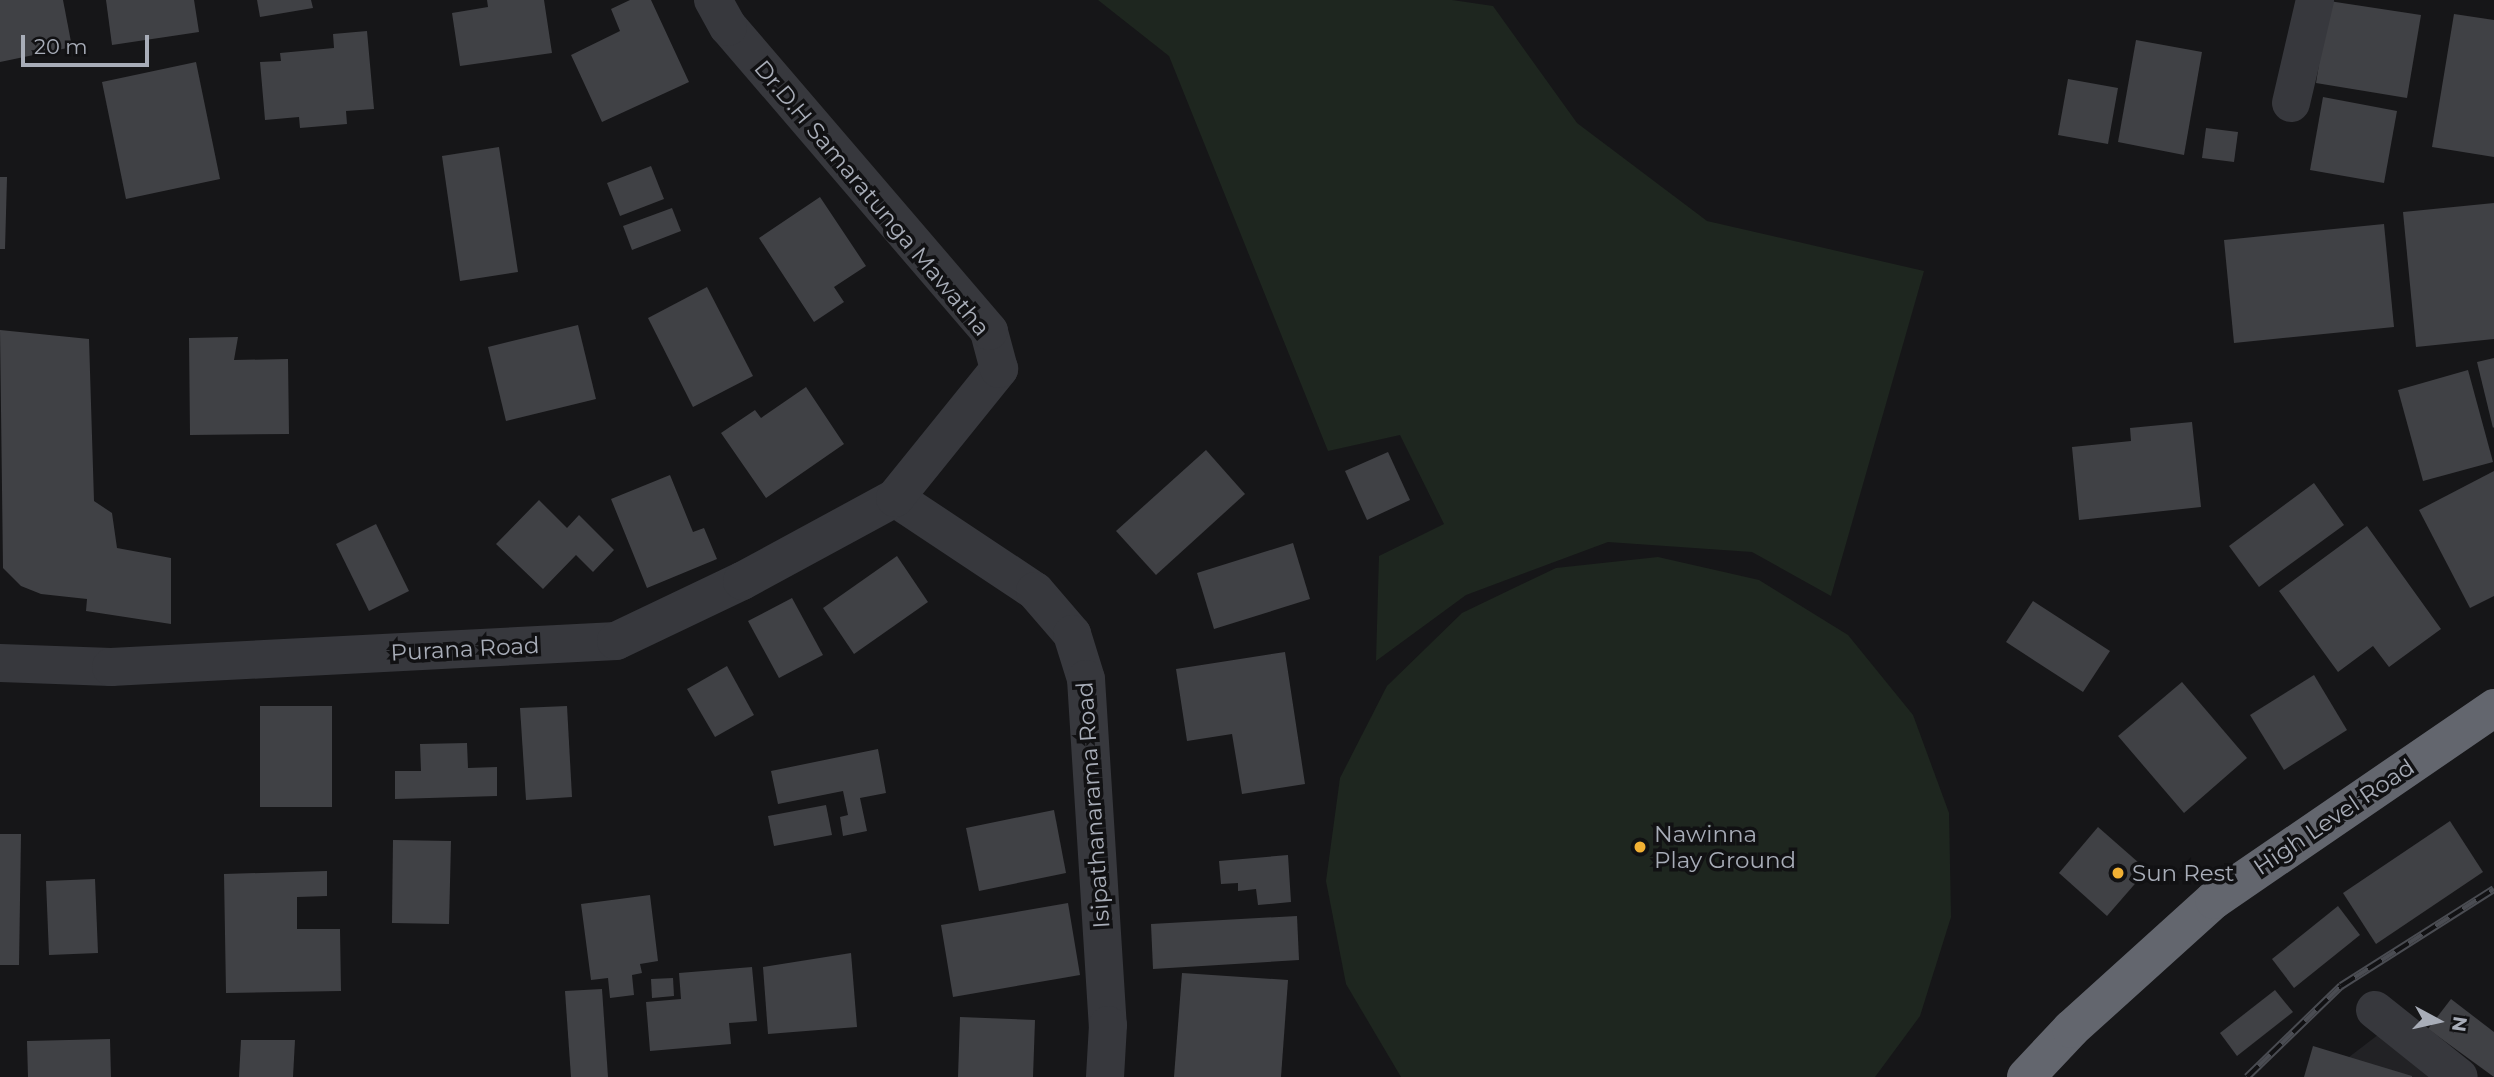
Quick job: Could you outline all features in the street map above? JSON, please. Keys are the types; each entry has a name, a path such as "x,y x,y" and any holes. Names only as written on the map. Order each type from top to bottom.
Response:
{"highway":[{"name":"High Level Road","path":"2026,1077 2071,1030 2214,900 2494,708"}],"street":[{"name":"Dr.D.H Samaratunga Mawatha","path":"713,0 728,27 989,331 999,369 895,498"},
{"path":"2291,103 2315,0"},
{"name":"Purana Road","path":"0,663 111,667 616,641 742,581 895,498"},
{"name":"Isipathanarama Road","path":"895,498 1035,591 1072,634 1087,693 1108,1024 1105,1077"},
{"path":"2375,1010 2447,1072"}],"shaded area":[{"path":"1098,0 1452,0 1493,6 1577,123 1707,221 1924,271 1831,596 1752,552 1608,542 1466,595 1376,661 1379,556 1444,524 1400,435 1328,451 1169,56"},
{"name":"Nawinna Play Ground","path":"1658,557 1759,580 1848,635 1913,715 1949,813 1951,917 1920,1016 1875,1077 1401,1077 1346,984 1326,881 1340,778 1387,686 1462,613 1556,568"},
{"path":"2383,1031 2443,1077 2323,1077"}],"building":[{"path":"0,0 63,0 72,47 0,62"},
{"path":"106,0 194,0 199,32 112,45"},
{"path":"257,0 311,0 313,8 260,17"},
{"path":"487,0 544,0 552,53 460,66 452,13 488,7"},
{"path":"630,0 651,0 689,82 602,122 571,55 620,31 611,9"},
{"path":"2329,1 2421,15 2407,98 2316,83"},
{"path":"2454,14 2494,20 2494,157 2432,147"},
{"path":"367,31 374,109 346,111 347,124 300,128 299,117 265,120 260,62 281,61 280,53 334,48 333,34"},
{"path":"2136,40 2202,52 2184,155 2118,142"},
{"path":"196,62 220,179 126,199 102,82"},
{"path":"2068,79 2118,88 2108,144 2058,135"},
{"path":"2323,97 2397,111 2384,183 2310,170"},
{"path":"2206,128 2238,132 2234,162 2202,158"},
{"path":"499,147 518,272 460,281 442,156"},
{"path":"651,166 664,199 620,216 607,183"},
{"path":"0,177 7,177 5,249 0,249"},
{"path":"820,197 866,266 834,287 844,302 814,322 759,238"},
{"path":"2494,203 2494,339 2416,347 2403,212"},
{"path":"672,208 681,231 632,250 623,226"},
{"path":"2384,224 2394,327 2234,343 2224,240"},
{"path":"707,287 753,376 693,407 648,318"},
{"path":"578,325 596,399 506,421 488,347"},
{"path":"0,330 89,339 94,501 112,513 117,548 171,558 171,624 86,611 87,599 41,594 21,586 3,568"},
{"path":"238,337 234,360 288,359 289,434 190,435 189,338"},
{"path":"2494,358 2494,427 2493,428 2477,362"},
{"path":"2468,370 2493,462 2423,481 2398,390"},
{"path":"806,387 844,444 766,498 721,433 755,410 761,418"},
{"path":"2192,422 2201,507 2079,520 2072,447 2131,441 2130,428"},
{"path":"1206,450 1245,494 1156,575 1116,531"},
{"path":"1388,452 1410,500 1367,520 1345,471"},
{"path":"2494,471 2494,596 2470,608 2419,510"},
{"path":"670,475 693,532 704,528 717,559 647,588 611,499"},
{"path":"2314,483 2344,525 2259,587 2229,546"},
{"path":"539,500 567,528 579,515 614,550 593,572 576,555 543,589 496,544"},
{"path":"376,524 409,591 369,611 336,544"},
{"path":"2367,526 2441,629 2389,667 2373,646 2338,672 2279,591"},
{"path":"1293,543 1310,599 1214,629 1197,573"},
{"path":"897,556 928,602 854,654 823,608"},
{"path":"792,598 823,655 779,678 748,621"},
{"path":"2033,601 2110,651 2083,692 2006,642"},
{"path":"1285,652 1305,784 1242,794 1232,734 1187,741 1176,669"},
{"path":"727,666 754,715 715,737 687,689"},
{"path":"2314,675 2347,730 2284,770 2250,715"},
{"path":"2182,682 2247,758 2184,813 2118,736"},
{"path":"260,706 332,706 332,807 260,807"},
{"path":"567,706 572,797 526,800 520,708"},
{"path":"467,743 468,768 497,767 497,796 395,799 395,771 421,771 420,744"},
{"path":"878,749 886,793 860,798 867,831 843,836 840,817 848,815 843,791 778,804 771,771"},
{"path":"826,805 832,835 774,846 768,816"},
{"path":"1054,810 1066,873 979,891 966,828"},
{"path":"2450,821 2483,872 2376,944 2343,893"},
{"path":"2098,827 2147,870 2107,916 2059,873"},
{"path":"0,834 21,834 19,965 0,965"},
{"path":"393,840 451,841 449,924 392,923"},
{"path":"1288,855 1291,902 1258,905 1256,889 1238,891 1238,883 1221,884 1219,861"},
{"path":"327,871 327,896 297,897 297,929 340,929 341,991 226,993 224,874"},
{"path":"95,879 98,953 49,955 46,881"},
{"path":"650,895 658,961 640,964 642,973 632,975 634,995 610,998 608,978 591,980 581,904"},
{"path":"1068,903 1080,975 953,997 941,925"},
{"path":"2338,906 2360,935 2294,988 2272,959"},
{"path":"1297,916 1299,960 1153,969 1151,924"},
{"path":"851,953 857,1027 768,1034 763,967"},
{"path":"752,967 757,1021 729,1023 731,1044 650,1051 646,1002 681,999 679,973"},
{"path":"1182,973 1288,980 1281,1077 1174,1077"},
{"path":"673,978 674,996 652,998 651,979"},
{"path":"602,989 608,1077 571,1077 565,991"},
{"path":"2275,990 2293,1012 2237,1056 2220,1033"},
{"path":"2451,999 2494,1032 2494,1077 2428,1029"},
{"path":"960,1017 1035,1020 1033,1077 958,1077"},
{"path":"110,1039 111,1077 28,1077 27,1041"},
{"path":"241,1040 295,1040 293,1077 239,1077"},
{"path":"2313,1046 2412,1076 2412,1077 2304,1077"}],"railway":[{"path":"2247,1077 2341,986 2494,889"}],"place":[{"name":"Nawinna Play Ground","path":"1640,847"},
{"name":"Sun Rest","path":"2118,873"}]}
